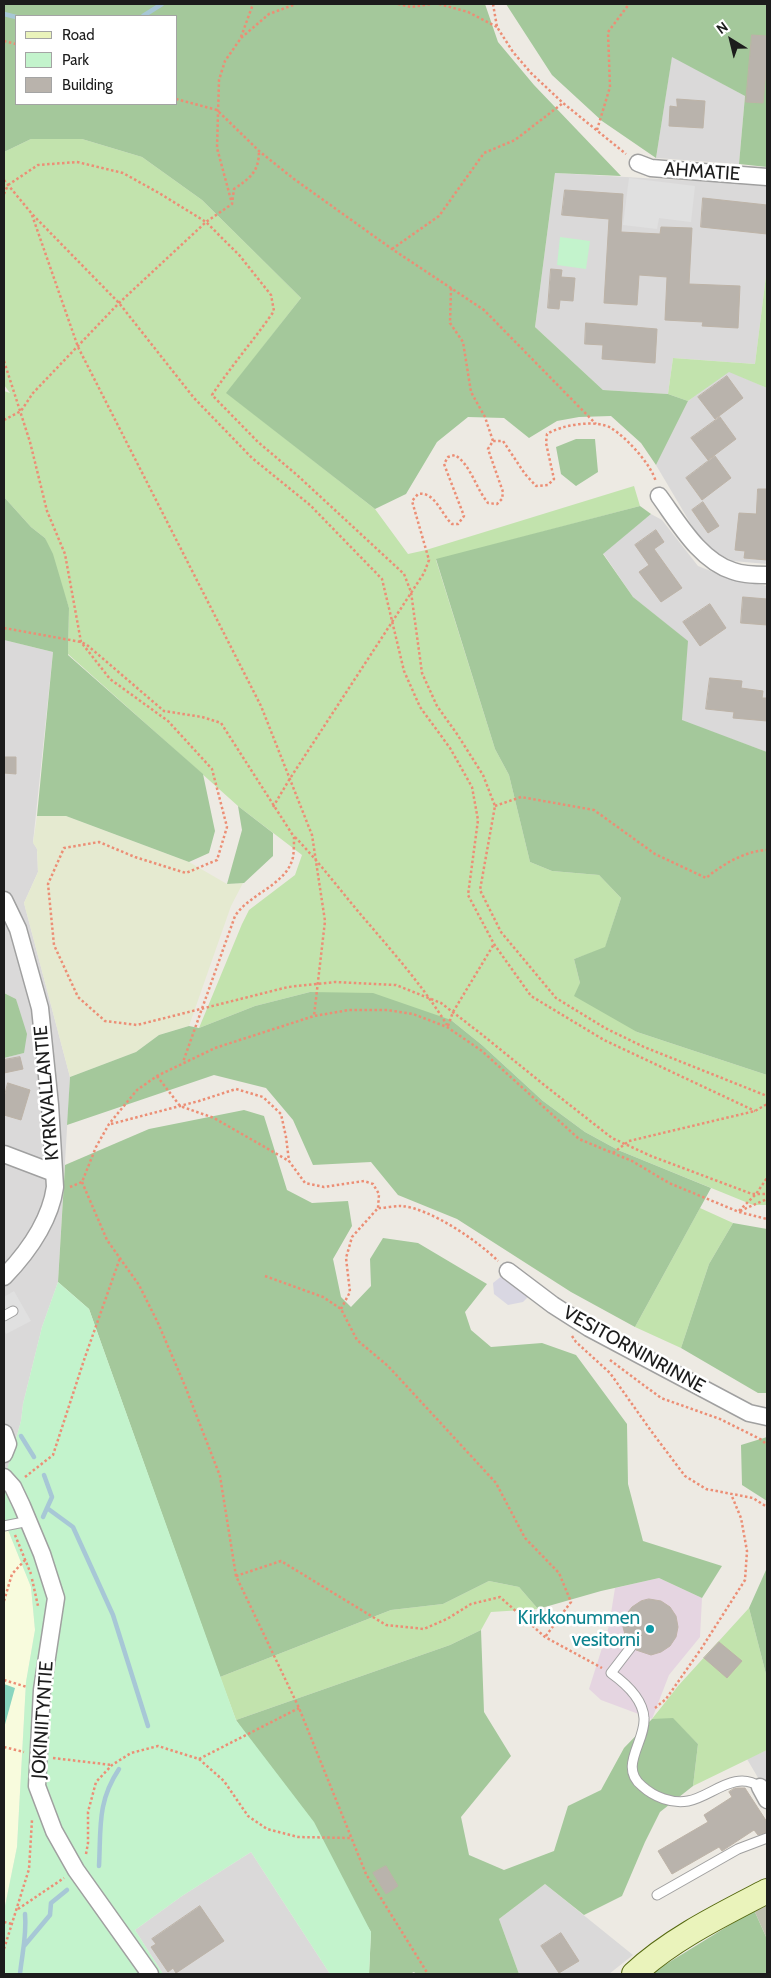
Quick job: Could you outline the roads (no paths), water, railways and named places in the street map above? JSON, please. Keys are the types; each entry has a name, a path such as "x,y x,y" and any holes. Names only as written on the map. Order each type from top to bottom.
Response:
{"main road":[{"path":"634,1974 658,1954 709,1921 767,1891"}],"street":[{"name":"AHMATIE","path":"638,163 651,168 767,177"},
{"path":"659,496 699,550 711,561 733,572 767,575"},
{"name":"KYRKVALLANTIE","path":"4,900 18,929 40,1008 50,1105 54,1173 54,1196 46,1218 36,1236 4,1277"},
{"path":"4,1154 54,1173"},
{"name":"VESITORNINRINNE","path":"508,1271 546,1300 580,1321 748,1413 767,1417"},
{"path":"4,1433 8,1444 4,1454"},
{"name":"JOKINIITYNTIE","path":"8,1482 29,1521 56,1598 32,1754 37,1786 54,1831 76,1870 150,1974"}],"lane":[{"path":"4,1316 12,1311"},
{"path":"4,1526 29,1521"},
{"path":"631,1647 611,1673 627,1686 644,1717 633,1756 634,1778 647,1791 676,1802 690,1801 726,1784 739,1782 755,1784 764,1793"},
{"path":"657,1895 738,1849 767,1838"}],"waterway":[{"path":"145,15 162,4"},
{"path":"4,14 15,17"},
{"path":"21,1436 34,1457"},
{"path":"44,1475 52,1497 47,1508 73,1527 113,1615 148,1726"},
{"path":"43,1517 47,1508"},
{"path":"99,1866 100,1827 104,1804 112,1781 119,1769"},
{"path":"24,1946 50,1915 51,1903 67,1890"},
{"path":"20,1974 25,1937 25,1914"}],"place":[{"name":"Kirkkonummen vesitorni","path":"650,1629"}]}
